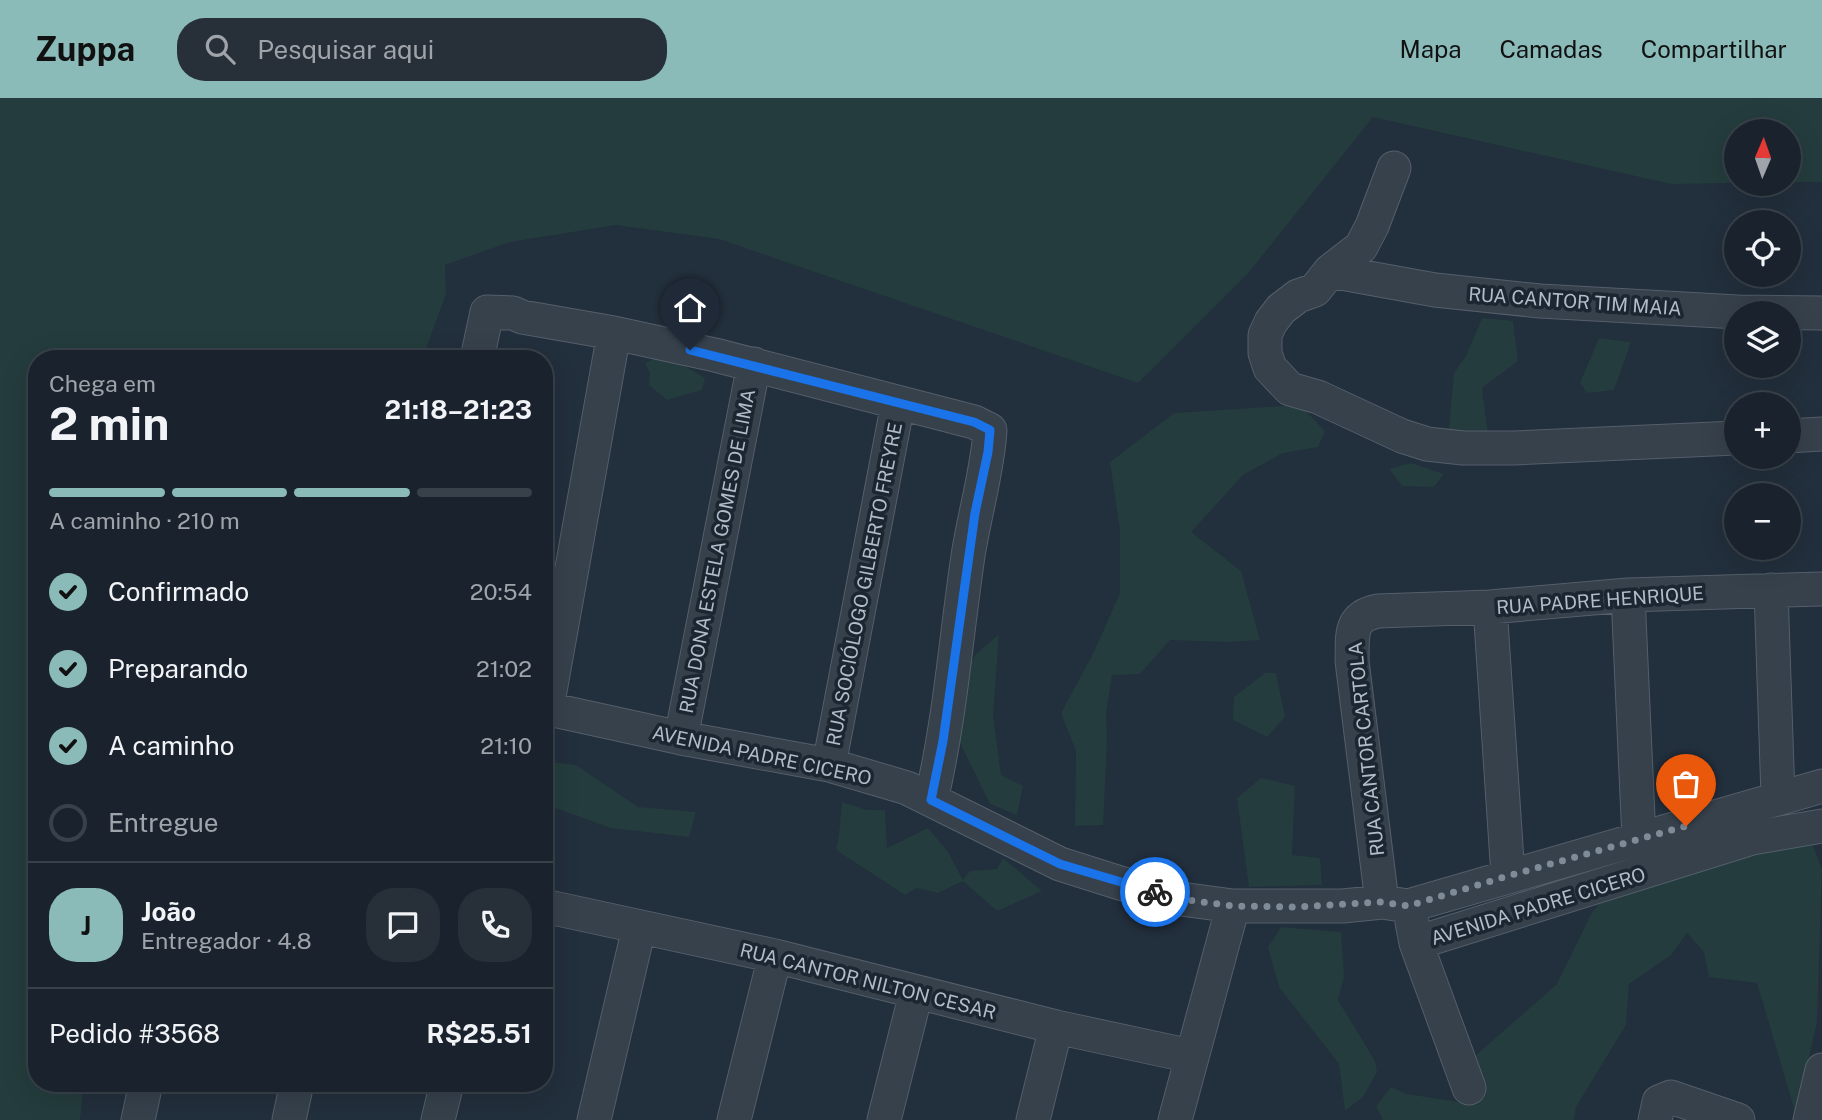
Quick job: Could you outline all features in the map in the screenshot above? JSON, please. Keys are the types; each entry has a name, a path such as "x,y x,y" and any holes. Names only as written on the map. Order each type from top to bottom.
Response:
{"street":[{"path":"1394,168 1362,247 1330,271 1315,290 1298,296 1271,321 1265,335 1265,353 1270,368 1290,390 1318,397 1402,436 1427,444 1463,448 1724,438"},
{"name":"RUA CANTOR TIM MAIA","path":"1330,271 1435,290 1539,301 1738,312 1822,313"},
{"path":"479,350 487,312 513,313 754,365 974,422 990,430 973,527 943,741 931,800"},
{"path":"553,669 614,333"},
{"name":"RUA DONA ESTELA GOMES DE LIMA","path":"681,738 754,365"},
{"name":"RUA SOCIÓLOGO GILBERTO FREYRE","path":"829,765 898,403"},
{"path":"1801,435 1822,434"},
{"name":"RUA PADRE HENRIQUE","path":"1378,611 1490,607 1628,595 1822,589"},
{"path":"1771,590 1778,797"},
{"path":"1628,595 1639,841"},
{"path":"1490,607 1508,876"},
{"name":"RUA CANTOR CARTOLA","path":"1378,611 1366,613 1354,626 1352,661 1395,904"},
{"name":"AVENIDA PADRE CICERO","path":"553,710 681,738 829,765 907,788 1060,864 1181,899 1233,906 1395,904 1639,841 1778,797 1822,786"},
{"name":"AVENIDA PADRE CICERO","path":"1416,943 1752,838 1822,826"},
{"path":"1395,904 1416,943 1469,1088"},
{"path":"1175,1120 1233,906"},
{"name":"RUA CANTOR NILTON CESAR","path":"553,908 775,956 1056,1027 1191,1056"},
{"path":"594,1120 639,928"},
{"path":"734,1120 775,956"},
{"path":"884,1120 916,993"},
{"path":"1033,1120 1056,1027"},
{"path":"1810,1120 1822,1070"},
{"path":"138,1120 144,1092"},
{"path":"289,1120 296,1092"},
{"path":"438,1120 445,1092"},
{"path":"1655,1120 1659,1102 1671,1097 1738,1120"}],"green space":[{"path":"0,98 1822,98 1822,182 1801,182 1801,119 1724,119 1724,183 1671,184 1373,117 1250,271 1138,383 719,239 616,225 510,242 445,265 446,294 425,350 28,350 28,1092 83,1092 80,1120 0,1120"},
{"path":"1482,318 1513,321 1518,361 1482,388 1488,435 1448,438 1454,373 1466,356"},
{"path":"1599,338 1631,342 1614,390 1587,393 1580,383"},
{"path":"664,354 705,378 702,390 667,400 649,385 650,373 645,363"},
{"path":"1300,405 1325,431 1318,447 1283,453 1243,475 1191,532 1241,571 1260,640 1170,640 1140,674 1112,675 1106,713 1103,825 1075,826 1076,751 1061,713 1093,654 1120,593 1120,531 1110,462 1174,413"},
{"path":"1411,463 1444,474 1434,487 1402,486 1389,469"},
{"path":"999,634 993,716 1001,775 1023,786 1017,815 990,804 958,739 961,679 976,654"},
{"path":"1265,673 1276,673 1285,717 1267,737 1233,720 1234,697"},
{"path":"553,762 576,765 638,807 696,812 689,837 611,828 553,807"},
{"path":"1261,778 1295,786 1292,855 1320,858 1322,885 1249,887 1237,798"},
{"path":"842,802 867,810 885,810 887,848 928,828 948,852 963,880 970,871 997,869 1003,858 1042,891 997,911 963,881 938,893 917,888 905,895 836,850"},
{"path":"1778,834 1812,843 1822,869 1817,1022 1796,1115 1757,983 1709,977 1704,952 1687,933 1671,955 1629,984 1626,1025 1576,1107 1574,1120 1383,1120 1376,1106 1391,1087 1407,1094 1478,1105 1475,1056 1557,984 1591,914 1610,890"},
{"path":"1281,927 1341,932 1344,977 1338,1000 1375,1061 1377,1072 1363,1097 1345,1111 1339,1064 1279,987 1268,947"}],"way so far":[{"path":"1155,892 1181,899 1233,906 1343,906 1382,902 1408,906 1686,826"}],"route":[{"path":"690,350 974,422 990,430 975,513 943,741 931,800 1060,864 1155,892"}]}
